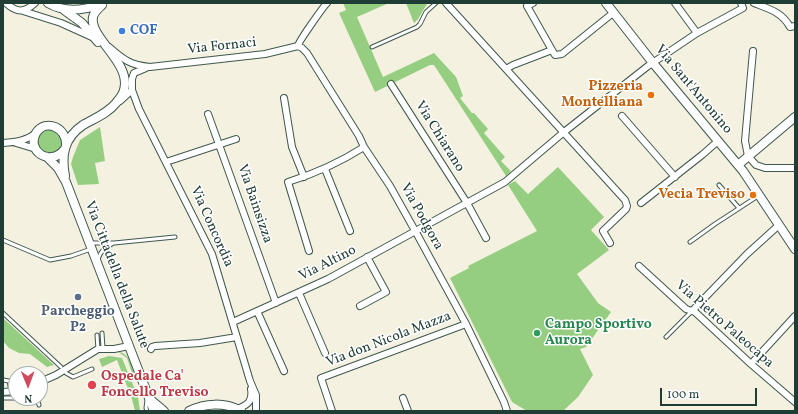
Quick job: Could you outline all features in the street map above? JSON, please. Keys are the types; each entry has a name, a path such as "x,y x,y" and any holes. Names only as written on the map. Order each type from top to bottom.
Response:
{"street":[{"path":"6,3 13,9 61,23 96,39"},
{"path":"23,11 27,10 35,3"},
{"path":"48,3 64,10 82,23 110,58 119,75 120,90 113,106"},
{"path":"446,3 627,203 624,211 603,231 610,242"},
{"path":"533,3 527,6 555,54 562,54 613,13"},
{"name":"Via Sant'Antonino","path":"606,3 652,63 738,165 795,249"},
{"path":"675,3 697,33"},
{"path":"754,3 781,15 790,27 795,26"},
{"name":"Via Altino","path":"233,322 299,293 367,258 509,180 564,132 652,63 697,33 742,6 754,3"},
{"path":"64,10 88,9 104,4"},
{"path":"104,4 95,12 93,22 95,28 122,70 125,80 124,92 113,106"},
{"path":"298,46 298,42 326,4"},
{"name":"Via Fornaci","path":"105,43 132,64 150,67 265,54 298,46"},
{"name":"Via Podgora","path":"298,46 307,53 390,186 466,324 501,395 507,411"},
{"path":"506,69 552,50"},
{"path":"753,51 745,140 748,156 756,165 765,168 795,168"},
{"path":"12,143 29,138 45,127 55,127 67,130 82,126 101,116 132,90 132,79 134,74 139,70 150,67"},
{"name":"Via Chiarano","path":"391,84 467,203 486,238"},
{"name":"Via Concordia","path":"132,90 139,109 212,254 250,381 256,395 256,411"},
{"path":"284,98 292,147 304,177"},
{"name":"Via Bainsizza","path":"208,114 276,303"},
{"path":"622,116 674,177"},
{"path":"738,165 795,117"},
{"path":"47,157 57,156 65,147 70,137 82,126"},
{"name":"Via Cittadella della Salute","path":"60,129 65,136 63,163 66,182"},
{"path":"36,133 34,144 36,149"},
{"path":"166,162 236,139"},
{"path":"641,203 718,141"},
{"path":"3,143 21,144 36,149"},
{"path":"309,251 288,182 325,169 346,159 364,146"},
{"name":"Via Cittadella della Salute","path":"36,149 42,156 47,157 58,168 66,182 150,397 154,411"},
{"path":"325,169 350,231"},
{"path":"692,311 747,254 779,225"},
{"name":"Via Altino","path":"360,306 386,292 367,258"},
{"name":"Via Pietro Paleocapa","path":"640,266 686,309 692,311 795,402"},
{"name":"Via Altino","path":"299,293 325,353"},
{"path":"257,311 284,371"},
{"path":"751,364 795,316"},
{"name":"Via don Nicola Mazza","path":"332,411 322,378 466,324"},
{"path":"151,349 152,347 156,346 200,343 237,337"},
{"path":"48,379 56,376 101,349 114,349 129,346"},
{"name":"Via Concordia","path":"239,410 246,406 252,396 250,381"},
{"name":"Via Cittadella della Salute","path":"150,397 164,411"},
{"path":"403,398 408,411"},
{"path":"189,411 197,407 214,404 226,405 239,410"}],"lane":[{"path":"372,46 417,27 426,12 436,3"},
{"path":"719,185 739,208"},
{"path":"690,242 759,195"},
{"path":"121,237 122,242"},
{"path":"3,240 50,260 70,256 91,246 175,237"},
{"path":"97,261 101,252 114,243"},
{"path":"666,337 692,311"},
{"path":"3,313 61,367"},
{"path":"101,349 102,333"},
{"path":"97,335 101,349"},
{"path":"66,373 73,377 92,369"},
{"path":"147,411 146,408 150,397"}],"green space":[{"path":"343,3 389,3 357,17 383,77 434,53 456,77 463,96 460,98 488,129 484,133 505,157 501,161 511,171 506,176 434,65 430,65 375,92 339,13 346,10"},
{"path":"406,3 425,3 427,5 414,23"},
{"path":"100,127 105,161 95,163 99,184 78,185 71,164 73,157 80,140"},
{"path":"50,130 58,134 62,142 58,150 50,154 42,150 38,142 42,134"},
{"name":"Campo Sportivo Aurora","path":"558,167 604,217 591,230 609,250 577,274 598,303 611,312 586,347 580,349 593,375 578,397 563,411 527,411 512,402 450,278 469,268 468,266 537,231 508,185 515,181 528,194"},
{"path":"3,318 54,365 46,366 30,354 19,353 9,348 3,341"},
{"path":"118,352 128,357 136,375 133,376 127,358"},
{"path":"109,356 122,358 138,397 140,411 135,411 117,360 102,367 99,359"}],"place":[{"name":"COF","path":"122,31"},
{"name":"Pizzeria Montelliana","path":"651,95"},
{"name":"Vecia Treviso","path":"753,195"},
{"name":"Parcheggio P2","path":"78,297"},
{"name":"Campo Sportivo Aurora","path":"537,333"},
{"name":"Ospedale Ca' Foncello Treviso","path":"92,385"}]}
